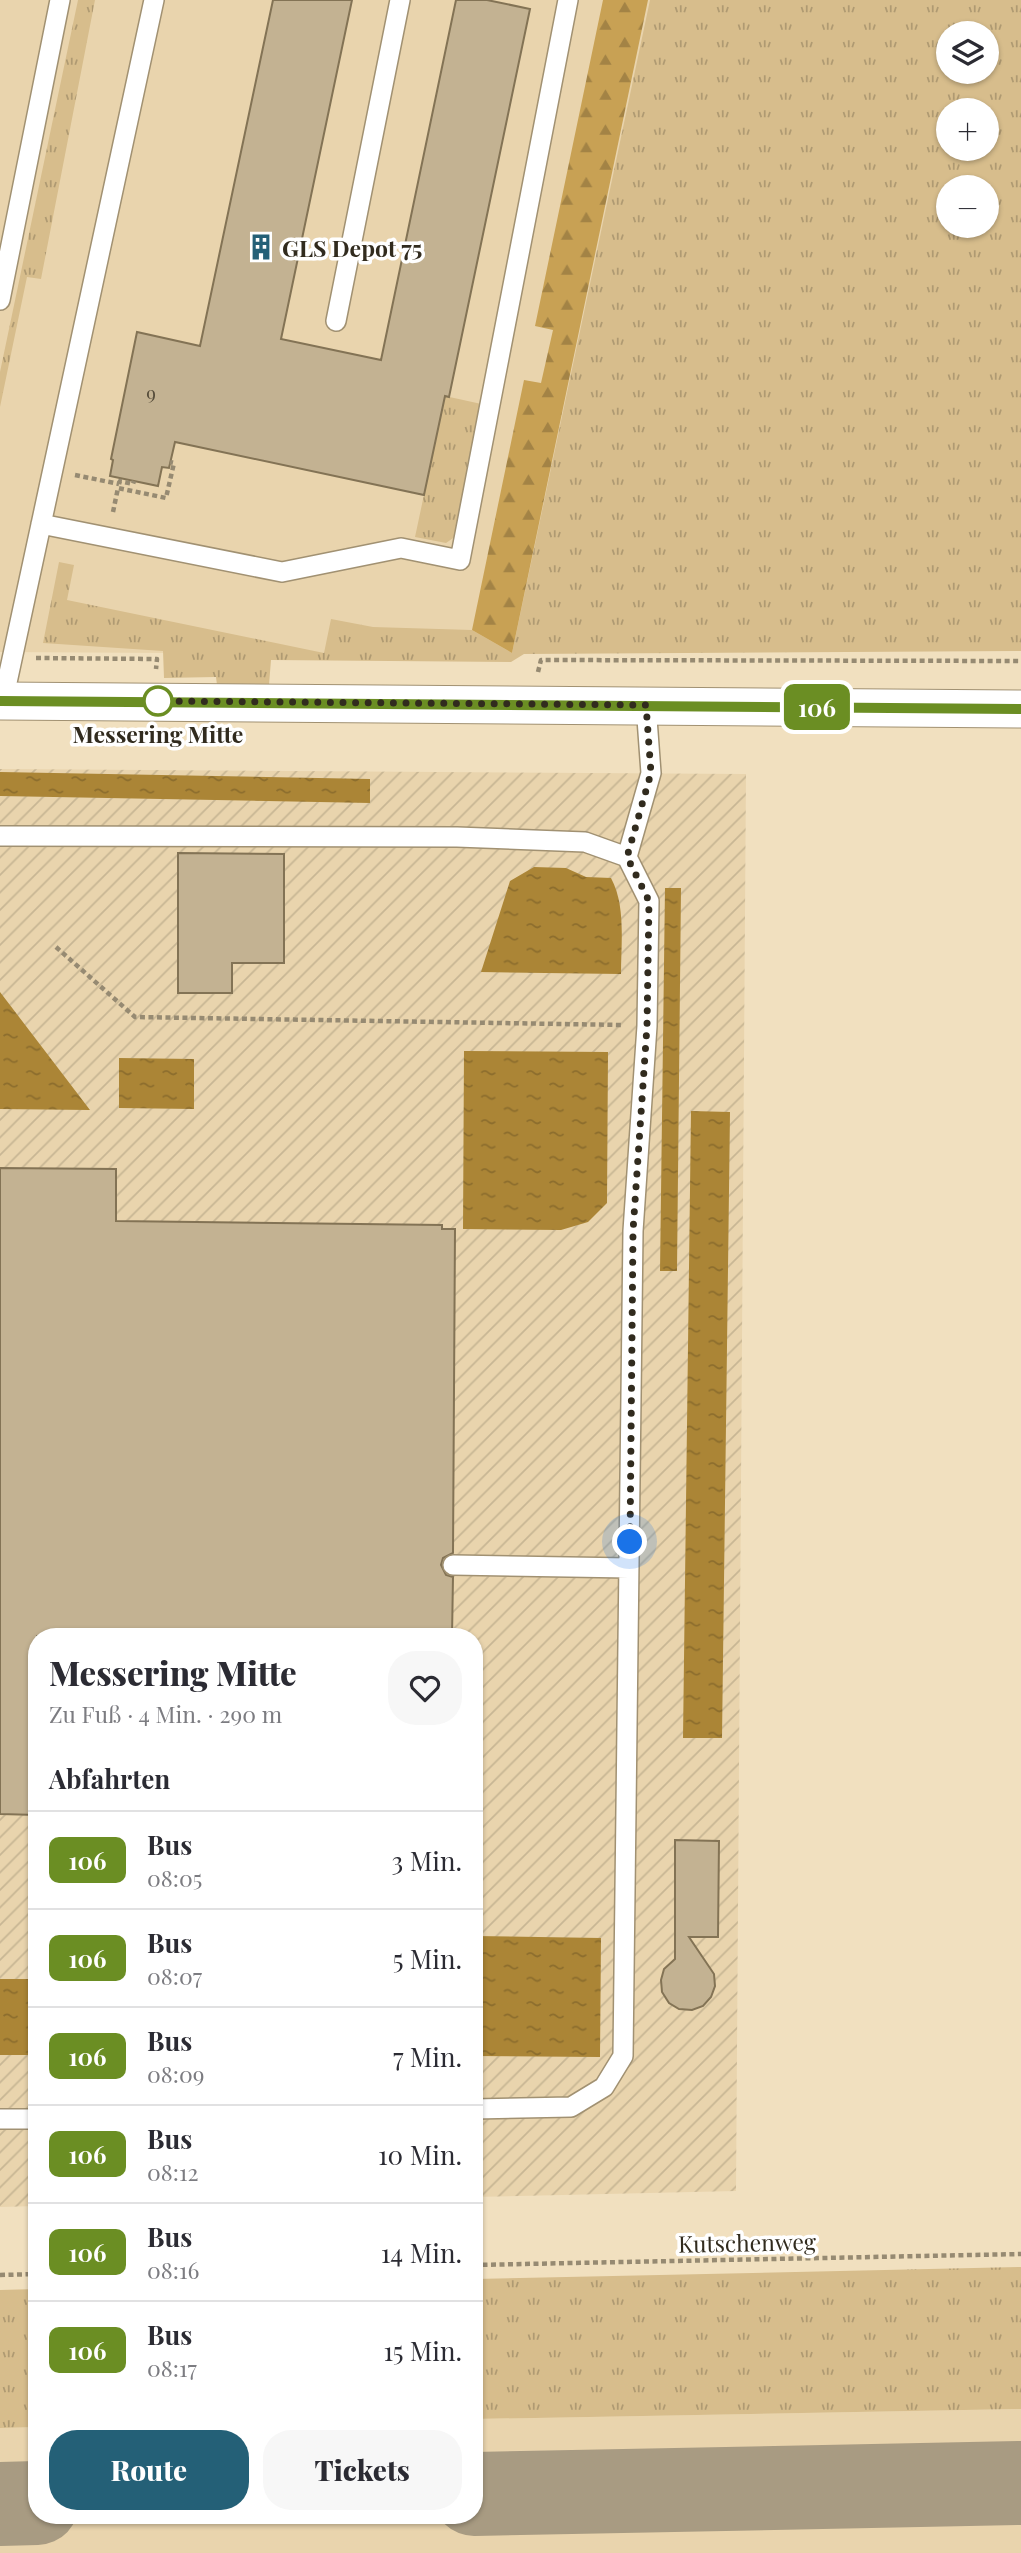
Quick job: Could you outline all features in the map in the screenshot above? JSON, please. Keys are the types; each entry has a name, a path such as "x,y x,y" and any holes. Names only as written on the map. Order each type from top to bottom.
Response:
{"street":[{"path":"2,701 1021,709"}],"lane":[{"path":"0,300 60,0"},
{"path":"2,701 154,0"},
{"path":"336,321 400,0"},
{"path":"41,524 282,572 401,548 460,560 568,0"},
{"path":"483,2109 571,2107 604,2087 623,2056 633,1231 647,1026 649,901 627,857 651,773 646,705"},
{"path":"0,836 470,838 585,842 627,857"},
{"path":"453,1565 629,1568"},
{"path":"0,2119 28,2119"}],"path":[{"path":"52,470 166,498 174,463 170,462"},
{"path":"108,537 120,481 133,484 134,481"},
{"path":"528,704 541,660 1021,661"},
{"path":"56,947 135,1017 647,1026"},
{"name":"Kutschenweg","path":"483,2265 1021,2254"},
{"path":"0,2275 28,2274"}],"shaded area":[{"path":"0,0 1021,0 1021,638 519,637 514,655 0,652"},
{"path":"0,769 746,774 736,2191 483,2197 483,1628 28,1628 28,2206 0,2207"},
{"path":"1021,2409 1021,2553 0,2553 0,2428 28,2427 28,2524 483,2524 483,2419"}],"green space":[{"path":"78,0 95,0 41,279 27,277 0,407 0,372"},
{"path":"603,0 648,0 512,653 472,630 524,380 541,383 553,330 535,326"},
{"path":"650,0 1021,0 1021,651 524,654 511,662 271,660 269,685 217,685 216,677 164,678 163,651 43,643 59,562 74,565 67,600 324,653 331,619 373,627 472,630 512,653"},
{"path":"445,396 486,405 459,534 446,543 415,537"},
{"path":"1021,2267 1021,2409 483,2419 483,2279"},
{"path":"28,2289 28,2427 0,2428 0,2290"}],"water":[{"path":"0,772 370,779 370,803 0,796"},
{"path":"534,867 566,868 586,877 611,878 621,912 621,974 481,972 510,881"},
{"path":"665,888 681,888 677,1271 660,1271"},
{"path":"0,992 90,1110 0,1109"},
{"path":"464,1051 608,1052 607,1203 588,1222 561,1230 463,1229"},
{"path":"119,1058 194,1059 194,1109 119,1108"},
{"path":"691,1111 730,1112 722,1738 683,1738"},
{"path":"483,1936 601,1938 600,2057 483,2056"},
{"path":"0,1979 28,1979 28,2055 0,2055"}],"building":[{"name":"GLS Depot 75","path":"273,0 352,0 281,339 381,360 456,0 487,0 530,9 449,397 445,396 424,495 175,442 169,468 162,467 158,486 110,476 111,459 137,332 200,346"},
{"path":"178,853 284,854 284,963 232,963 232,993 178,993"},
{"path":"0,1168 116,1169 116,1221 442,1225 442,1229 455,1229 453,1553 443,1558 441,1565 446,1575 453,1577 452,1628 28,1628 28,1815 0,1814"},
{"path":"675,1840 719,1841 718,1937 689,1937 714,1974 715,1986 711,1997 703,2006 692,2010 679,2009 669,2003 662,1992 664,1969 675,1959"}],"taxiway":[{"path":"483,2494 1021,2483"},
{"path":"0,2504 28,2503"}],"bus line":[{"name":"106","path":"0,701 1021,709"}],"place":[{"name":"GLS Depot 75","path":"261,247"},
{"name":"Messering Mitte","path":"158,701"}],"route":[{"path":"158,701 646,705 651,773 627,857 649,901 647,1026 633,1231 630,1542"}]}
